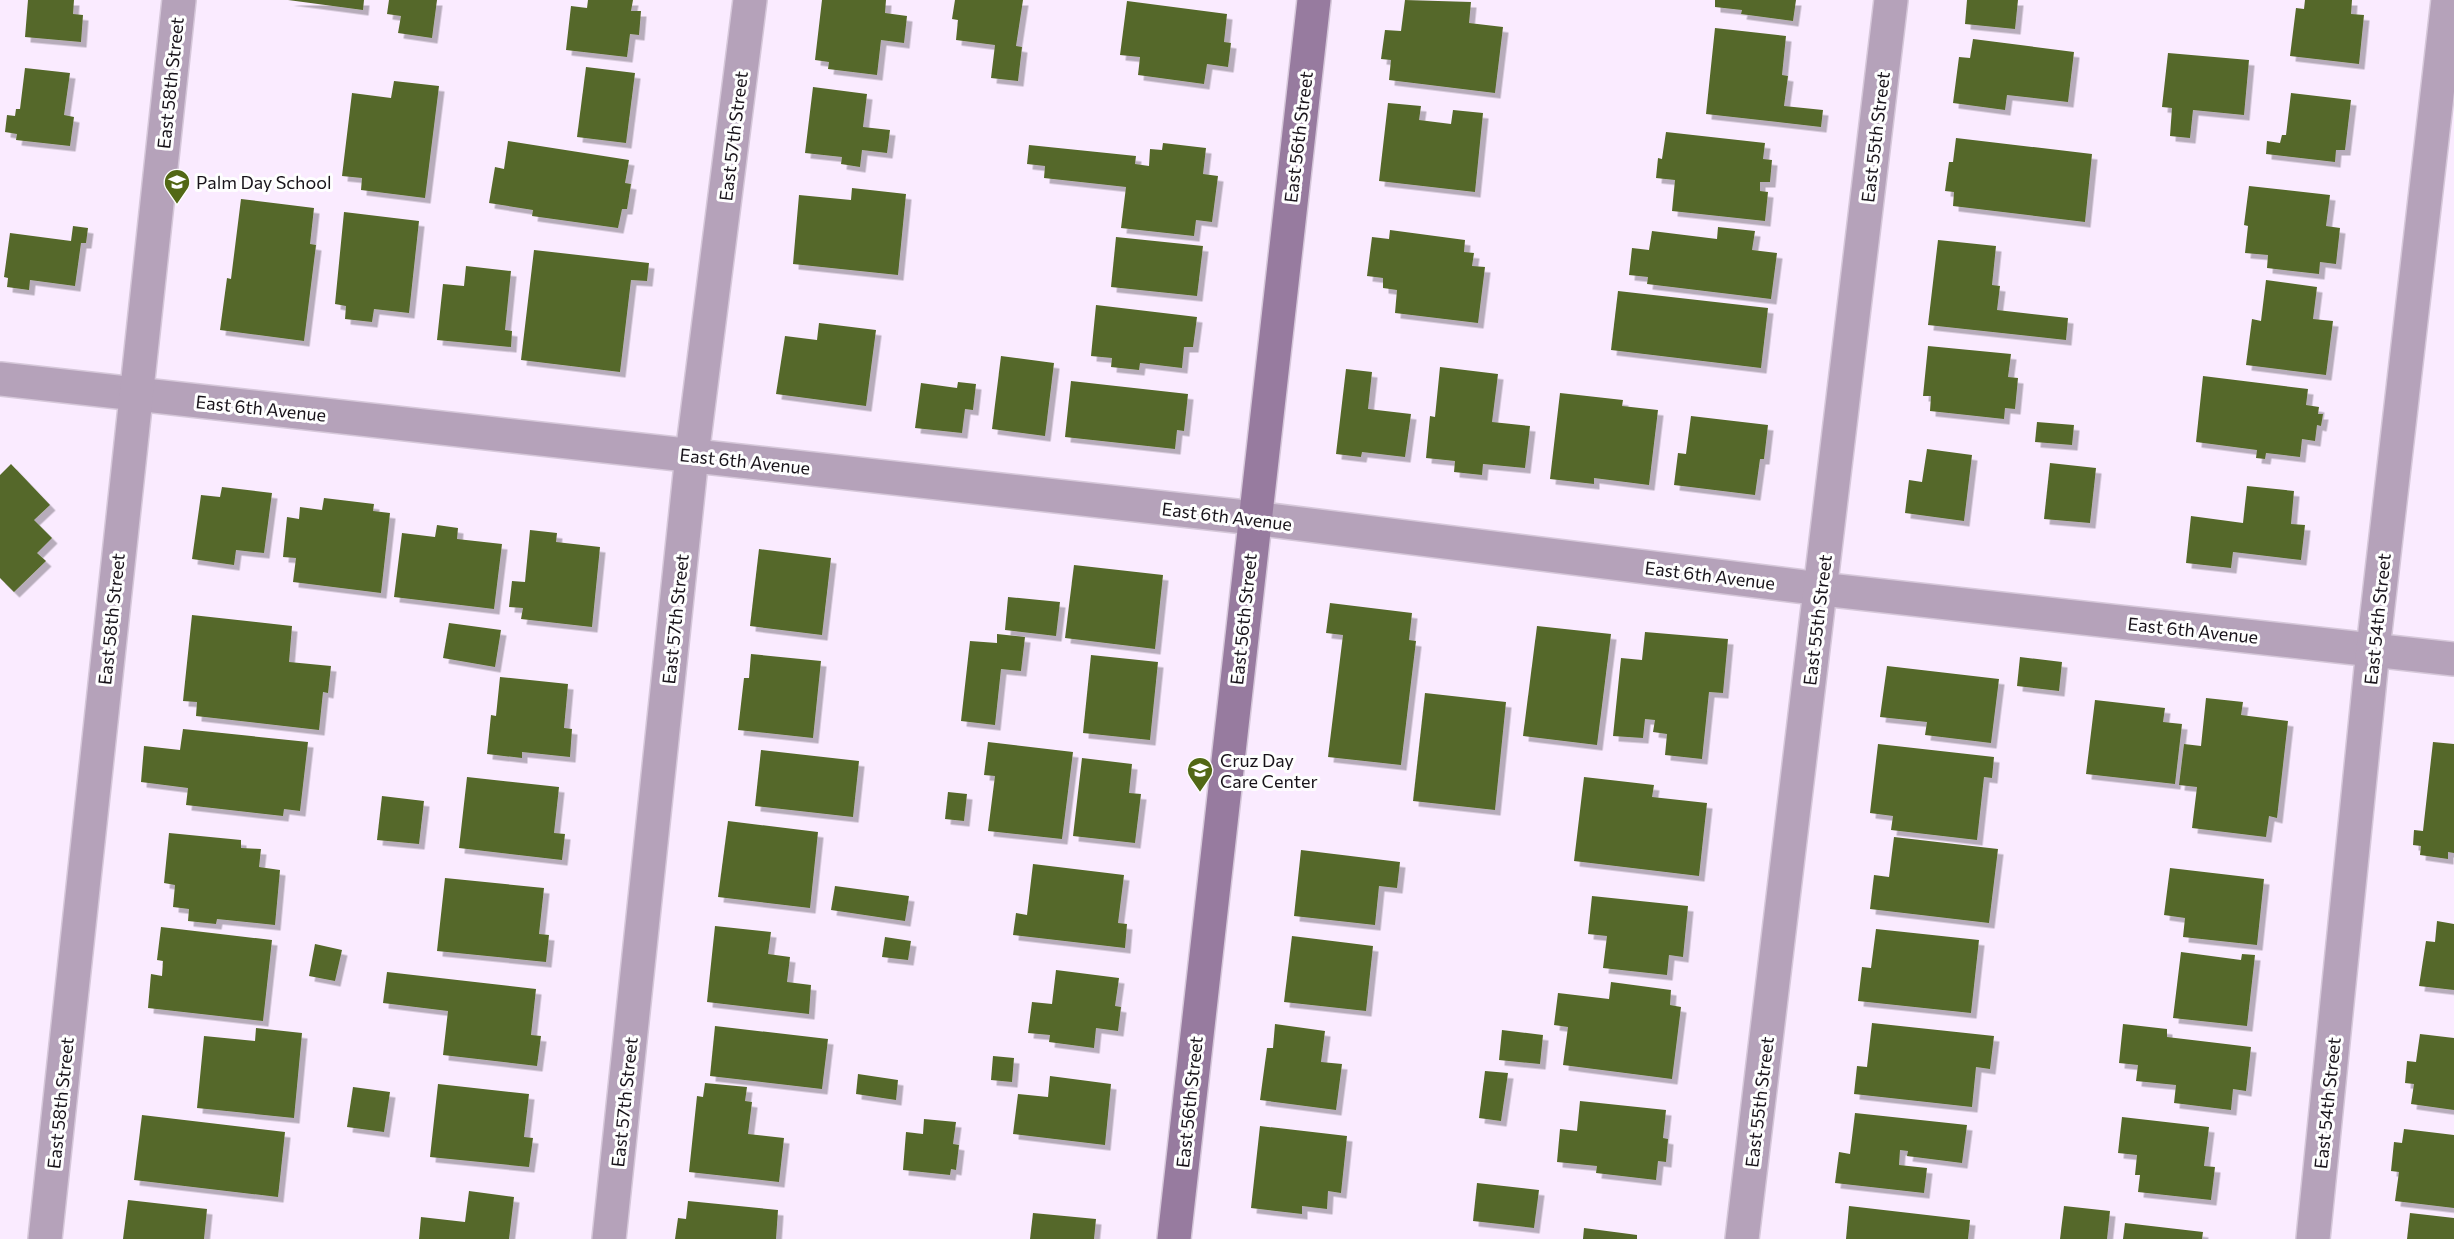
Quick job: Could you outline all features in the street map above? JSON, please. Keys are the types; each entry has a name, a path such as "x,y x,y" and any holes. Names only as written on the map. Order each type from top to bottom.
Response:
{"street":[{"name":"East 58th Street","path":"45,1239 179,0"},
{"name":"East 57th Street","path":"609,1239 692,455 750,0"},
{"name":"East 56th Street","path":"1174,1239 1314,0"},
{"name":"East 55th Street","path":"1742,1239 1891,0"},
{"name":"East 54th Street","path":"2313,1239 2373,649 2448,0"},
{"name":"East 6th Avenue","path":"0,379 1254,518 1821,589 2454,659"}],"building":[{"path":"28,0 74,0 73,14 83,15 81,42 25,37"},
{"path":"288,0 364,0 363,10"},
{"path":"389,0 437,0 432,38 398,33 401,16 387,14"},
{"path":"588,0 633,0 631,11 641,11 639,35 630,34 627,57 566,50 571,6 587,8"},
{"path":"822,0 886,0 885,13 907,16 904,43 881,40 877,75 828,69 829,62 815,60"},
{"path":"955,0 1023,0 1016,46 1022,47 1018,81 991,78 995,45 956,40 958,20 952,19"},
{"path":"1405,0 1471,2 1469,23 1503,27 1495,93 1389,80 1391,60 1381,59 1385,30 1401,31"},
{"path":"1715,0 1796,0 1793,21 1741,14 1742,10 1715,7"},
{"path":"1967,0 2018,0 2015,29 1965,24"},
{"path":"2305,0 2352,0 2351,14 2364,15 2359,64 2290,56 2296,8 2304,9"},
{"path":"1127,1 1227,14 1224,42 1231,43 1228,67 1207,64 1204,84 1138,75 1140,57 1120,55"},
{"path":"1715,28 1786,36 1782,75 1788,76 1784,106 1823,110 1821,127 1706,114"},
{"path":"1973,39 2074,52 2068,102 2007,95 2005,110 1953,103 1959,57 1970,58"},
{"path":"2168,53 2249,60 2244,115 2193,110 2190,138 2170,136 2172,108 2162,107"},
{"path":"586,67 635,73 626,143 577,137"},
{"path":"25,68 70,73 64,115 74,117 70,146 16,140 17,134 5,132 7,115 15,116 16,109 20,109"},
{"path":"394,81 439,86 425,198 361,190 362,178 342,176 352,93 391,98"},
{"path":"813,87 867,94 863,127 890,130 887,153 862,150 860,167 841,164 842,157 805,153"},
{"path":"2291,93 2351,100 2345,150 2336,150 2335,162 2266,154 2267,141 2280,143 2282,135 2286,135"},
{"path":"1388,103 1421,106 1419,120 1451,124 1453,110 1483,113 1475,192 1379,181"},
{"path":"1666,132 1765,143 1763,159 1772,160 1770,182 1760,182 1760,191 1768,192 1765,221 1672,211 1675,180 1656,178 1658,158 1662,159"},
{"path":"1956,138 2092,154 2085,222 1953,206 1954,192 1945,191 1949,162 1953,162"},
{"path":"508,141 629,160 625,183 631,184 627,209 622,209 618,228 532,216 533,210 489,203 495,167 504,169"},
{"path":"1163,143 1206,148 1203,174 1218,176 1212,222 1196,220 1194,236 1121,228 1126,187 1044,178 1045,166 1027,164 1029,145 1136,156 1135,164 1149,166 1150,149 1162,150"},
{"path":"2249,186 2330,195 2326,226 2340,228 2336,264 2320,262 2319,274 2267,268 2268,255 2245,253 2248,226 2244,225"},
{"path":"852,188 906,194 898,275 793,264 799,195 851,200"},
{"path":"241,199 314,208 310,244 316,245 304,341 220,330 227,278 231,279"},
{"path":"344,212 419,221 409,313 374,309 372,322 345,319 346,306 335,304"},
{"path":"73,226 88,228 86,243 81,243 75,286 30,280 29,290 7,287 8,278 4,277 10,233 71,241"},
{"path":"1718,227 1755,231 1752,250 1777,253 1771,299 1647,284 1648,277 1629,275 1632,248 1649,250 1652,231 1717,239"},
{"path":"1390,230 1465,240 1464,252 1474,253 1472,266 1485,267 1478,323 1395,313 1397,290 1383,288 1383,278 1367,276 1372,237 1389,239"},
{"path":"1116,237 1203,246 1197,296 1111,287"},
{"path":"1938,240 1996,246 1992,285 2000,286 1997,310 2068,318 2066,340 1928,325"},
{"path":"534,250 649,263 647,281 631,280 620,372 521,360"},
{"path":"466,266 511,271 505,330 512,331 511,347 437,340 443,284 464,286"},
{"path":"2266,280 2317,287 2313,319 2333,321 2326,375 2246,365 2252,319 2261,321"},
{"path":"1618,291 1768,308 1761,368 1611,350"},
{"path":"1096,305 1197,317 1193,347 1184,347 1182,368 1140,363 1139,370 1111,367 1112,358 1091,356"},
{"path":"819,323 876,330 866,406 776,394 785,336 817,340"},
{"path":"1928,346 2011,354 2008,377 2018,378 2015,409 2005,408 2004,419 1930,411 1931,396 1923,396"},
{"path":"1001,356 1054,363 1045,436 992,429"},
{"path":"1440,367 1498,374 1492,422 1530,426 1525,468 1483,464 1482,475 1454,472 1455,461 1426,458 1430,416 1435,417"},
{"path":"1346,369 1372,372 1368,409 1411,414 1405,457 1362,452 1361,457 1336,454"},
{"path":"2203,376 2308,389 2306,405 2319,407 2318,414 2323,414 2321,426 2317,425 2315,441 2302,439 2300,457 2266,453 2265,459 2256,458 2257,450 2196,442"},
{"path":"1071,381 1188,394 1184,431 1177,430 1175,449 1065,437"},
{"path":"958,382 976,384 973,410 965,409 962,433 915,428 921,383 957,388"},
{"path":"1560,393 1623,400 1622,406 1658,410 1649,485 1594,478 1594,484 1550,479"},
{"path":"1691,416 1768,425 1764,459 1760,459 1755,495 1674,485 1678,453 1686,454"},
{"path":"2037,422 2074,425 2072,445 2035,442"},
{"path":"1927,449 1972,455 1964,521 1905,513 1909,480 1922,482"},
{"path":"2050,463 2096,468 2090,523 2044,519"},
{"path":"11,464 50,505 34,520 52,538 37,553 46,561 14,592 0,578 0,475"},
{"path":"2247,486 2294,491 2291,524 2305,525 2301,560 2233,552 2231,568 2186,563 2191,516 2243,523"},
{"path":"222,487 272,493 264,553 236,550 234,565 192,559 201,495 220,497"},
{"path":"324,498 374,504 373,511 390,513 381,593 293,582 296,558 283,557 287,517 299,519 300,507 322,510"},
{"path":"437,525 458,528 457,539 502,544 494,609 394,597 402,533 435,537"},
{"path":"530,530 557,533 556,542 600,547 592,627 521,619 523,608 509,607 512,581 525,582"},
{"path":"759,549 831,558 822,635 750,626"},
{"path":"1074,565 1163,575 1155,649 1065,638"},
{"path":"1008,597 1060,602 1056,636 1005,630"},
{"path":"1330,603 1412,613 1409,640 1416,641 1401,765 1328,757 1343,635 1326,633"},
{"path":"192,615 292,626 289,662 331,666 328,693 323,692 319,730 196,716 197,702 183,701"},
{"path":"449,623 501,630 495,667 443,658"},
{"path":"1537,626 1611,634 1597,745 1523,736"},
{"path":"1645,632 1728,639 1723,693 1709,692 1702,759 1665,755 1667,734 1653,732 1655,720 1645,719 1643,738 1613,736 1621,658 1642,660"},
{"path":"997,634 1025,637 1021,671 1001,669 995,725 961,721 970,641 997,643"},
{"path":"751,654 821,661 813,738 738,730 744,678 749,678"},
{"path":"1091,655 1158,662 1150,740 1083,733"},
{"path":"2020,657 2062,662 2059,691 2017,686"},
{"path":"1887,666 1999,679 1991,743 1925,735 1927,722 1880,717"},
{"path":"500,677 568,684 564,728 572,729 570,757 522,752 522,758 487,754 491,715 496,716"},
{"path":"1425,693 1506,702 1495,810 1413,801"},
{"path":"2206,698 2243,702 2241,715 2288,721 2277,818 2269,816 2266,837 2192,828 2197,787 2179,785 2184,744 2201,746"},
{"path":"2095,700 2165,708 2163,722 2182,724 2175,784 2086,774"},
{"path":"183,729 308,742 300,811 284,809 283,816 186,805 188,788 141,782 144,746 180,750"},
{"path":"988,742 1073,752 1062,839 988,831 995,776 984,775"},
{"path":"2433,742 2454,744 2454,853 2448,852 2448,859 2420,855 2421,846 2413,845 2414,830 2423,831"},
{"path":"1878,744 1994,757 1992,778 1984,777 1977,840 1891,830 1893,816 1870,813"},
{"path":"761,750 859,761 853,817 755,806"},
{"path":"1082,758 1132,764 1129,793 1141,794 1135,843 1073,836"},
{"path":"467,777 559,787 554,833 565,834 562,860 459,848"},
{"path":"1584,777 1654,785 1652,797 1707,803 1699,876 1574,861"},
{"path":"948,792 967,794 964,821 945,819"},
{"path":"382,796 424,801 419,844 377,840"},
{"path":"728,821 818,832 810,908 718,897"},
{"path":"169,833 241,840 241,848 261,849 259,867 280,870 275,925 217,919 216,924 188,921 189,909 173,907 175,885 164,883"},
{"path":"1894,837 1998,849 1989,923 1870,909 1874,875 1889,877"},
{"path":"1301,850 1400,862 1397,888 1379,886 1375,925 1294,916"},
{"path":"1033,864 1124,875 1118,923 1127,924 1125,948 1013,935 1016,913 1027,915"},
{"path":"2170,868 2264,879 2257,945 2183,937 2185,918 2164,915"},
{"path":"445,878 544,888 539,934 549,935 546,962 437,951"},
{"path":"835,886 909,896 905,921 831,910"},
{"path":"1592,896 1688,906 1683,957 1669,955 1667,975 1603,968 1607,936 1588,934"},
{"path":"2437,921 2454,924 2454,990 2419,986 2426,941 2435,942"},
{"path":"715,926 771,932 768,954 790,957 787,982 811,985 809,1014 707,1002"},
{"path":"161,927 272,940 263,1021 148,1008 151,974 162,976 163,961 157,960"},
{"path":"1876,929 1979,940 1971,1013 1858,1001 1862,967 1871,968"},
{"path":"1292,936 1373,946 1366,1011 1284,1002"},
{"path":"885,937 911,941 908,960 882,957"},
{"path":"315,944 342,950 335,981 309,976"},
{"path":"2181,952 2241,960 2242,954 2255,955 2247,1026 2173,1018"},
{"path":"1056,970 1119,978 1115,1006 1121,1007 1118,1031 1096,1028 1094,1048 1049,1042 1050,1035 1028,1033 1032,1002 1052,1004"},
{"path":"387,972 536,989 531,1035 541,1036 537,1066 443,1055 448,1011 383,1003"},
{"path":"1611,982 1671,990 1670,1005 1681,1007 1672,1079 1563,1065 1568,1027 1554,1025 1558,993 1609,999"},
{"path":"1872,1023 1994,1036 1990,1069 1976,1067 1972,1107 1854,1094 1857,1066 1867,1067"},
{"path":"1275,1024 1325,1031 1321,1062 1342,1064 1336,1110 1260,1100 1267,1048 1273,1048"},
{"path":"2123,1024 2167,1029 2167,1037 2251,1047 2246,1091 2233,1089 2231,1110 2174,1103 2176,1085 2136,1081 2138,1065 2119,1063"},
{"path":"715,1026 828,1039 822,1089 710,1076"},
{"path":"256,1028 302,1033 294,1118 197,1108 204,1036 255,1041"},
{"path":"1502,1030 1543,1035 1540,1064 1499,1060"},
{"path":"2420,1034 2454,1038 2454,1110 2411,1104 2414,1084 2405,1083 2407,1061 2416,1062"},
{"path":"993,1056 1014,1058 1012,1082 991,1080"},
{"path":"1485,1071 1508,1073 1501,1121 1479,1118"},
{"path":"858,1074 898,1080 896,1100 856,1094"},
{"path":"1050,1076 1111,1084 1105,1145 1013,1134 1018,1094 1048,1097"},
{"path":"705,1083 747,1087 745,1101 752,1102 748,1134 784,1138 779,1182 689,1172 697,1096 703,1097"},
{"path":"438,1084 529,1094 524,1137 533,1138 529,1167 430,1157"},
{"path":"353,1087 390,1092 384,1132 347,1127"},
{"path":"1580,1101 1666,1110 1663,1138 1668,1139 1666,1162 1658,1161 1656,1180 1596,1173 1597,1166 1557,1162 1560,1129 1577,1131"},
{"path":"1855,1113 1967,1125 1962,1163 1907,1156 1908,1151 1900,1150 1899,1165 1927,1168 1924,1193 1835,1183 1839,1152 1850,1154"},
{"path":"142,1115 285,1132 278,1197 134,1180"},
{"path":"2122,1117 2209,1127 2204,1166 2215,1167 2211,1200 2138,1192 2140,1175 2135,1175 2137,1155 2118,1153"},
{"path":"924,1119 956,1122 953,1144 959,1145 956,1170 951,1169 950,1175 903,1170 906,1132 923,1134"},
{"path":"1260,1126 1347,1136 1341,1193 1328,1191 1327,1209 1302,1206 1302,1214 1251,1208"},
{"path":"2404,1129 2454,1135 2454,1208 2395,1201 2399,1172 2391,1171 2394,1142 2402,1143"},
{"path":"1477,1183 1539,1190 1534,1228 1473,1221"},
{"path":"469,1191 514,1197 509,1239 419,1239 421,1217 465,1222"},
{"path":"128,1200 207,1209 204,1239 123,1239"},
{"path":"688,1201 778,1210 776,1239 675,1239 678,1218 686,1219"},
{"path":"1849,1206 1970,1220 1968,1239 1846,1239"},
{"path":"2064,1206 2110,1211 2107,1239 2060,1239"},
{"path":"1033,1213 1096,1219 1094,1239 1030,1239"},
{"path":"2410,1213 2454,1218 2454,1239 2407,1239"},
{"path":"2125,1223 2203,1232 2202,1239 2123,1239"},
{"path":"1584,1228 1637,1235 1637,1239 1583,1239"}],"place":[{"name":"Palm Day School","path":"177,205"},
{"name":"Cruz Day Care Center","path":"1200,793"}]}
